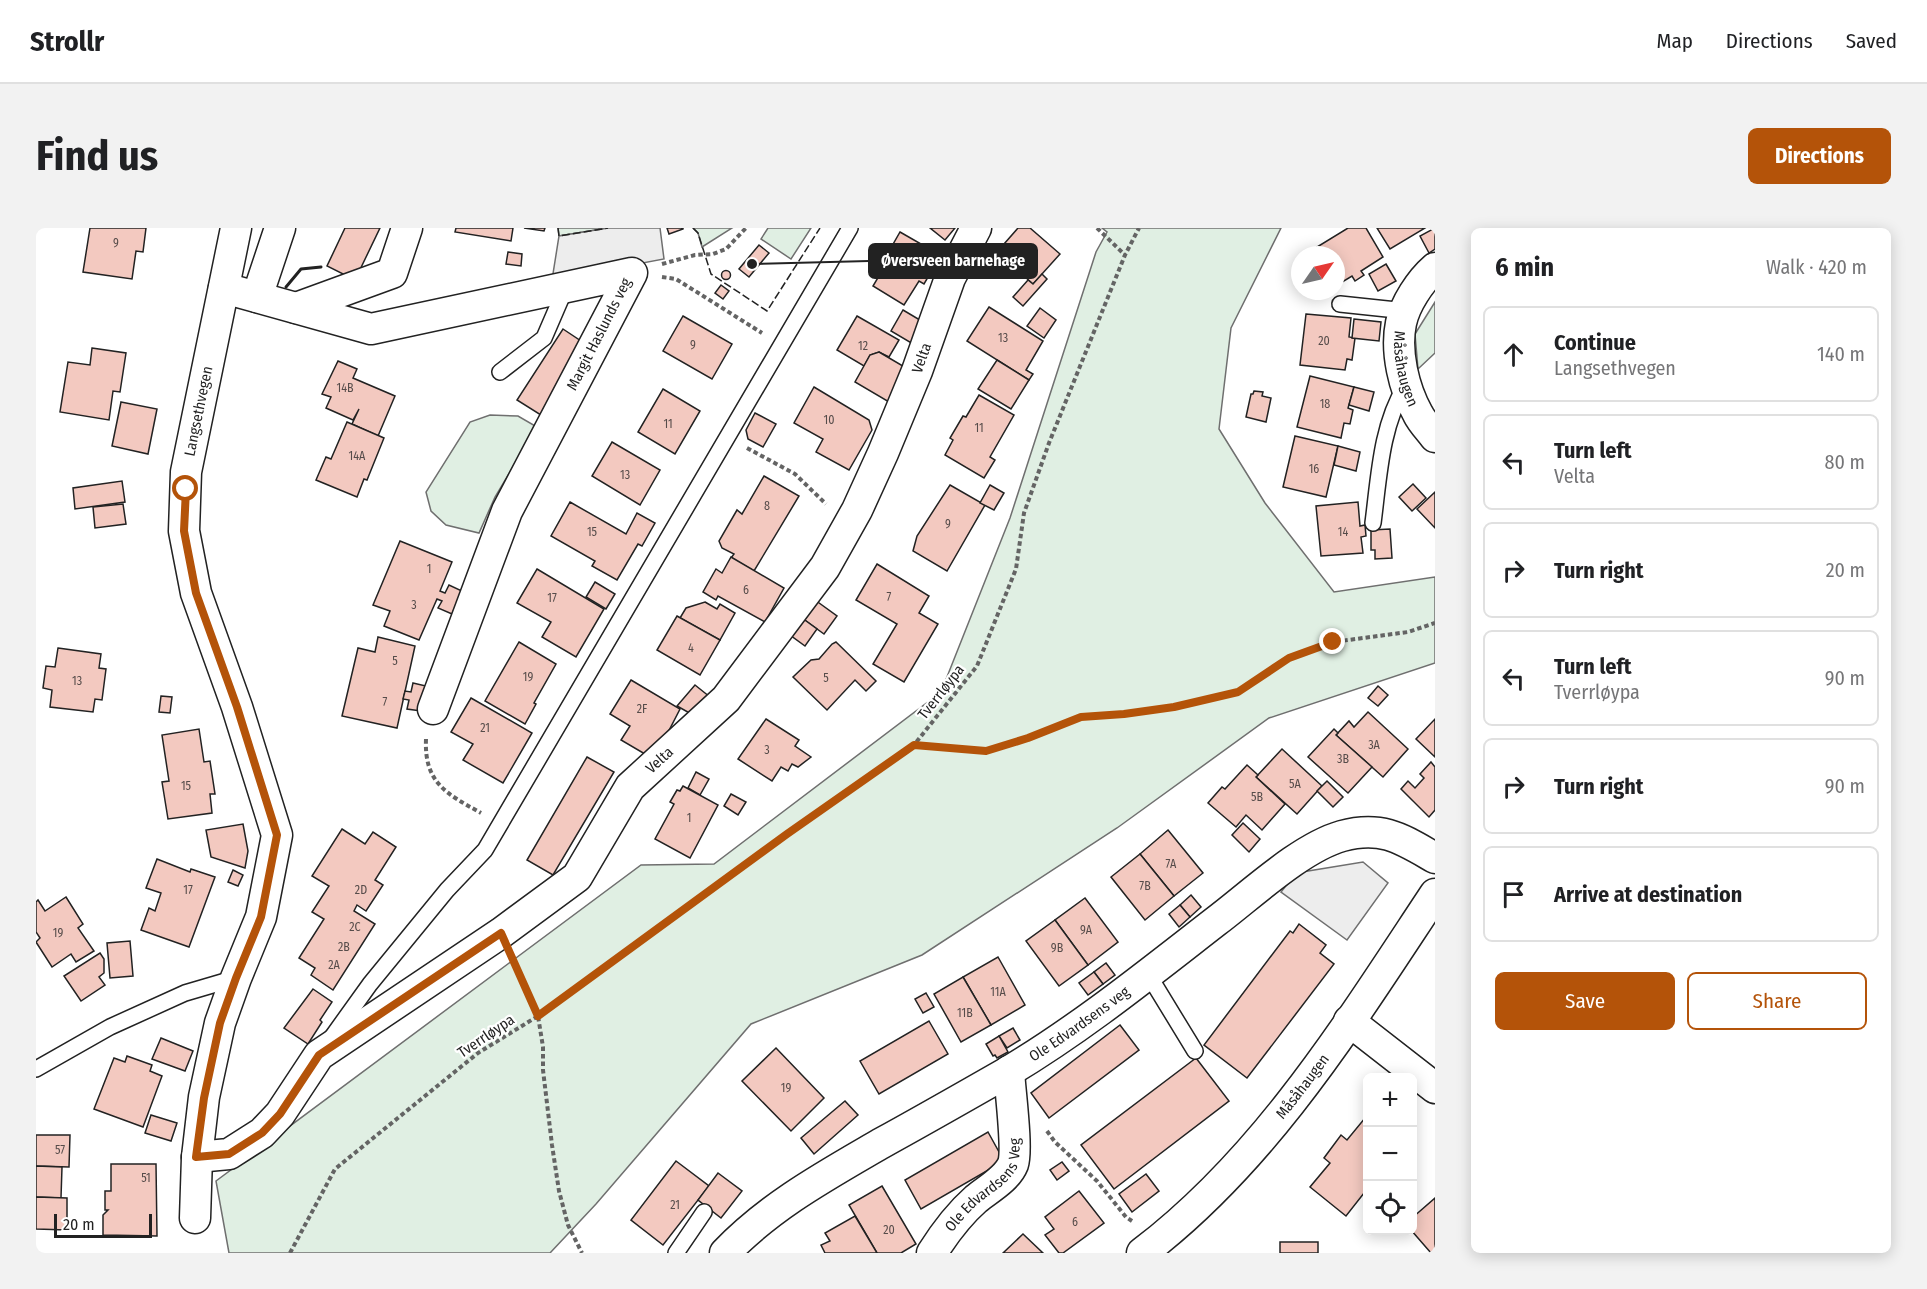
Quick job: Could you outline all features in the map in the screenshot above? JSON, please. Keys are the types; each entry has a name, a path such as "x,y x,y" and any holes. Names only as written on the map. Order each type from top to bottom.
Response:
{"street":[{"name":"Langsethvegen","path":"195,1218 196,1157 204,1098 220,1023 261,917 277,835 237,707 196,593 184,531 186,472 236,228"},
{"path":"258,297 280,228"},
{"path":"296,308 392,273 407,228"},
{"name":"Velta","path":"196,1157 229,1154 262,1133 286,1106 319,1055 501,933 577,877 630,786 726,699 825,567 879,462 913,381 950,278 976,228"},
{"name":"Måsåhaugen","path":"1435,268 1410,300 1401,323 1400,341 1406,386 1419,416 1435,436"},
{"name":"Margit Haslunds veg","path":"224,288 371,329 632,273"},
{"name":"Margit Haslunds veg","path":"429,721 507,511 632,273"},
{"name":"Ole Edvardsens veg","path":"725,1253 771,1211 809,1184 1009,1071 1086,1020 1297,858 1341,836 1371,831 1394,835 1435,858"},
{"name":"Måsåhaugen","path":"1142,1253 1180,1222 1246,1155 1328,1053 1435,894"},
{"path":"1349,1021 1435,1088"},
{"name":"Ole Edvardsens Veg","path":"932,1253 944,1234 975,1200 998,1183 1013,1164 1014,1142 1009,1071"}],"lane":[{"path":"319,1055 370,984 447,890 486,850 850,228"},
{"path":"500,372 544,338 566,287"},
{"path":"1340,304 1406,311"},
{"path":"1373,523 1383,446 1397,400 1406,386"},
{"path":"1148,974 1195,1051"},
{"path":"36,1069 110,1027 185,993 236,978"},
{"path":"675,1253 704,1212"}],"path":[{"path":"632,273 695,255 720,252 730,246 746,228"},
{"path":"1097,228 1125,255"},
{"name":"Tverrløypa","path":"290,1253 335,1169 478,1053 538,1016 787,834 914,745 977,666 1016,570 1024,513 1045,453 1125,255 1139,228"},
{"path":"632,273 676,279 781,345"},
{"path":"728,435 795,474 848,526"},
{"path":"914,745 986,751 1028,738 1081,717 1174,707 1238,692 1289,658 1333,642 1408,632 1435,623"},
{"path":"429,721 425,756 429,770 437,782 451,796 501,824"},
{"path":"501,933 538,1016 543,1047 543,1070 549,1123 559,1191 568,1225 582,1253"},
{"path":"1043,1125 1055,1142 1097,1181 1126,1217 1134,1222"}],"green space":[{"path":"558,228 608,228 559,236"},
{"path":"693,228 732,228 702,247 698,233"},
{"path":"768,228 811,228 791,259 761,239"},
{"path":"1102,228 1281,228 1231,328 1219,429 1265,503 1334,592 1435,577 1435,663 1269,718 1117,828 922,955 751,1024 596,1204 550,1253 229,1253 216,1181 641,865 714,864 941,692 1010,518 1096,252 1107,232"},
{"path":"1435,302 1435,353 1418,369 1415,334"},
{"path":"490,415 518,416 537,427 495,497 479,533 446,525 431,511 426,492 470,422"}],"shaded area":[{"path":"608,228 660,228 664,259 552,280 559,236"},
{"path":"1363,862 1388,883 1347,940 1281,892 1296,873"}],"building":[{"path":"90,228 146,228 143,252 136,251 132,279 83,272"},
{"path":"345,228 380,228 355,280 327,266"},
{"path":"456,228 513,228 511,241 455,232"},
{"path":"524,228 545,228 544,231"},
{"path":"667,228 683,228 683,229 669,234"},
{"path":"930,228 955,228 945,240"},
{"path":"1018,228 1030,228 1060,254 1033,284 997,252"},
{"path":"1348,228 1366,228 1383,257 1361,271 1364,275 1355,281 1352,276 1345,280 1345,246 1319,246"},
{"path":"1377,228 1425,228 1390,249"},
{"path":"1435,228 1435,249 1429,253 1420,236"},
{"path":"900,232 935,252 925,269 931,272 924,284 919,281 904,305 873,286 879,276 876,274"},
{"path":"759,245 769,253 749,277 739,269"},
{"path":"508,252 522,254 521,266 506,264"},
{"path":"1386,264 1396,281 1378,291 1369,274"},
{"path":"726,270 731,275 726,280 721,275"},
{"path":"1042,274 1047,279 1023,306 1013,297 1028,280 1033,284"},
{"path":"721,285 729,291 723,299 715,293"},
{"path":"989,307 1043,341 1026,370 1033,374 1029,380 967,341"},
{"path":"1040,308 1056,320 1044,338 1027,326"},
{"path":"903,310 925,323 913,344 891,331"},
{"path":"1306,314 1351,318 1349,337 1355,338 1352,360 1347,359 1345,370 1300,365"},
{"path":"683,316 732,344 712,379 663,351"},
{"path":"857,316 899,340 889,357 879,352 870,355 864,366 837,350"},
{"path":"1354,319 1381,322 1379,341 1352,338"},
{"path":"563,329 590,347 544,417 517,400"},
{"path":"92,348 126,353 120,392 113,391 109,420 60,412 68,362 90,365"},
{"path":"879,352 908,369 889,402 855,382 870,355"},
{"path":"997,360 1029,380 1011,409 978,389"},
{"path":"338,361 357,369 353,378 395,396 378,436 352,424 359,409 353,420 326,408 331,397 322,394"},
{"path":"1310,376 1354,387 1348,408 1353,410 1350,424 1344,423 1341,438 1297,427"},
{"path":"814,387 869,420 872,430 849,470 816,452 823,439 794,423"},
{"path":"1354,387 1374,392 1369,411 1349,405"},
{"path":"663,389 700,411 675,454 638,432"},
{"path":"1254,391 1263,392 1262,396 1271,398 1266,422 1246,417 1251,394"},
{"path":"979,395 1014,415 990,457 995,460 984,478 945,455 953,440 950,438"},
{"path":"121,402 157,409 148,454 112,446"},
{"path":"755,413 776,424 763,447 748,439 746,430"},
{"path":"347,422 384,438 367,480 364,479 357,497 316,480 326,457 331,459"},
{"path":"1295,436 1338,446 1326,497 1283,487"},
{"path":"612,442 660,470 640,505 592,476"},
{"path":"1338,446 1360,452 1356,471 1334,465"},
{"path":"764,476 799,496 754,571 731,558 734,554 722,548 719,541 737,510 742,514"},
{"path":"122,481 125,502 75,509 73,488"},
{"path":"1413,484 1426,498 1412,511 1399,497"},
{"path":"950,485 985,505 947,571 913,551 917,536"},
{"path":"990,485 1004,493 994,510 980,503"},
{"path":"1435,492 1435,528 1417,509"},
{"path":"570,502 626,534 637,513 655,523 642,546 638,544 617,580 592,566 595,561 551,536"},
{"path":"1358,502 1360,526 1365,525 1366,536 1361,537 1363,553 1321,556 1316,506"},
{"path":"123,504 126,524 95,528 93,507"},
{"path":"1390,529 1392,558 1375,559 1375,550 1371,550 1371,530"},
{"path":"400,541 452,562 440,591 445,593 449,585 462,591 452,614 438,608 442,601 437,599 419,640 384,626 390,611 373,605"},
{"path":"731,557 784,588 765,622 718,596 716,600 703,592 716,569 722,573"},
{"path":"877,564 929,596 919,613 938,624 904,682 873,664 897,624 856,600"},
{"path":"537,569 604,609 576,657 542,637 551,622 517,603"},
{"path":"595,582 615,594 606,609 586,597"},
{"path":"815,600 837,616 824,634 802,618"},
{"path":"705,602 717,609 720,604 735,613 720,640 680,618 686,608"},
{"path":"677,616 720,640 700,675 657,650"},
{"path":"802,618 817,629 805,646 790,635"},
{"path":"378,637 415,646 397,728 342,716 358,648 375,652"},
{"path":"519,642 556,664 525,724 485,701"},
{"path":"836,642 876,681 866,691 855,680 827,710 793,677 811,660 819,659"},
{"path":"58,648 101,654 99,668 106,669 102,700 95,699 93,712 50,707 52,690 43,688 46,666 55,667"},
{"path":"631,680 680,709 663,742 650,757 621,740 630,726 610,714"},
{"path":"413,683 426,686 421,711 407,709 409,700 403,699 405,691 411,692"},
{"path":"695,685 710,697 693,715 677,706"},
{"path":"1378,686 1388,695 1378,706 1368,698"},
{"path":"161,696 172,697 170,713 159,712"},
{"path":"471,698 532,733 503,783 463,760 473,744 451,732"},
{"path":"1368,712 1408,749 1383,777 1336,735 1349,721 1354,727"},
{"path":"766,719 799,740 795,746 811,757 798,767 792,764 788,771 781,767 772,781 738,759"},
{"path":"1435,719 1435,757 1416,739"},
{"path":"199,729 204,762 210,761 215,794 210,794 212,813 168,819 162,782 169,781 162,735"},
{"path":"1334,729 1338,733 1336,735 1372,767 1348,793 1308,757"},
{"path":"1282,749 1322,786 1297,814 1256,777"},
{"path":"587,757 614,772 553,875 527,860"},
{"path":"1431,762 1435,767 1435,810 1429,817 1401,789 1408,781 1415,788 1424,778 1420,774"},
{"path":"1247,765 1258,775 1256,777 1285,804 1262,830 1246,815 1236,827 1208,803 1222,787 1225,789"},
{"path":"696,772 709,779 700,795 688,788"},
{"path":"1327,781 1343,797 1333,807 1317,791"},
{"path":"683,786 718,805 690,858 655,839 674,804 670,802 677,790 680,791"},
{"path":"731,794 746,802 738,815 724,806"},
{"path":"1243,823 1260,839 1249,852 1232,835"},
{"path":"243,824 248,851 245,868 211,857 206,830"},
{"path":"342,829 365,844 373,832 396,847 375,880 383,885 366,911 357,905 354,911 375,924 333,990 311,975 315,968 299,958 324,919 312,912 329,886 312,876"},
{"path":"1168,830 1203,873 1174,896 1140,854"},
{"path":"1140,854 1174,896 1145,920 1111,877"},
{"path":"157,859 190,872 191,869 215,877 189,947 141,930 149,908 155,911 161,893 146,888"},
{"path":"233,870 243,875 238,886 228,882"},
{"path":"1191,895 1201,907 1190,917 1180,905"},
{"path":"66,897 83,924 78,928 94,951 76,962 71,954 52,967 36,942 40,938 36,932 36,902 38,900 45,911"},
{"path":"1085,898 1118,942 1088,965 1055,920"},
{"path":"1180,905 1190,917 1179,927 1169,914"},
{"path":"1055,920 1088,965 1059,986 1026,941"},
{"path":"1299,924 1326,945 1320,953 1334,964 1247,1078 1204,1045 1290,931 1293,933"},
{"path":"130,941 133,976 110,978 107,943"},
{"path":"100,953 104,959 104,973 99,977 105,985 81,1001 64,976"},
{"path":"998,957 1025,1005 991,1025 963,977"},
{"path":"1106,963 1115,975 1103,984 1094,972"},
{"path":"1094,972 1103,984 1088,995 1079,983"},
{"path":"963,977 991,1025 961,1042 934,994"},
{"path":"313,989 332,1002 308,1044 284,1028"},
{"path":"926,993 934,1007 923,1013 915,999"},
{"path":"929,1021 948,1054 879,1094 860,1061"},
{"path":"1120,1025 1139,1050 1049,1118 1031,1093"},
{"path":"1013,1028 1020,1040 1007,1048 999,1036"},
{"path":"999,1036 1008,1052 997,1058 993,1056 986,1044"},
{"path":"161,1038 193,1051 185,1071 152,1059"},
{"path":"776,1048 824,1098 791,1131 742,1081"},
{"path":"127,1056 152,1065 150,1071 162,1076 143,1127 94,1109 114,1058 125,1062"},
{"path":"1196,1058 1229,1101 1114,1189 1081,1145"},
{"path":"845,1101 858,1115 814,1154 801,1138"},
{"path":"151,1115 177,1123 171,1141 145,1133"},
{"path":"1363,1120 1363,1194 1346,1216 1310,1187 1330,1163 1324,1158 1341,1135 1347,1140"},
{"path":"988,1132 1004,1161 921,1209 905,1180"},
{"path":"36,1135 70,1135 69,1167 36,1166"},
{"path":"676,1161 709,1186 663,1245 631,1220"},
{"path":"1062,1162 1069,1171 1057,1180 1050,1170"},
{"path":"111,1164 156,1164 157,1236 103,1235 103,1215 108,1210 105,1210 105,1191 111,1191"},
{"path":"36,1166 62,1167 61,1198 36,1197"},
{"path":"718,1173 742,1191 721,1218 698,1200"},
{"path":"1146,1174 1159,1191 1132,1212 1119,1194"},
{"path":"882,1186 916,1244 901,1253 877,1253 849,1205"},
{"path":"1079,1191 1104,1223 1063,1253 1059,1253 1045,1235 1054,1229 1045,1217"},
{"path":"36,1197 67,1198 67,1230 36,1229"},
{"path":"1435,1198 1435,1253 1431,1253 1415,1235 1417,1214"},
{"path":"855,1216 877,1253 825,1253 821,1245 830,1241 825,1233"},
{"path":"1023,1234 1043,1253 1003,1253"},
{"path":"1280,1242 1318,1242 1318,1253 1280,1253"}],"fence":[{"path":"558,228 559,236 608,228"},
{"path":"693,228 698,233 711,274 767,311 820,228"}],"wall":[{"path":"286,287 301,269 321,267"}],"place":[{"name":"Øversveen barnehage","path":"752,264"}],"route":[{"path":"186,489 184,531 196,593 237,707 277,835 261,917 220,1023 204,1098 196,1157 229,1154 262,1133 280,1114 319,1055 501,933 538,1016 787,834 914,745 986,751 1028,738 1081,717 1174,707 1238,692 1289,658 1333,642"}]}
